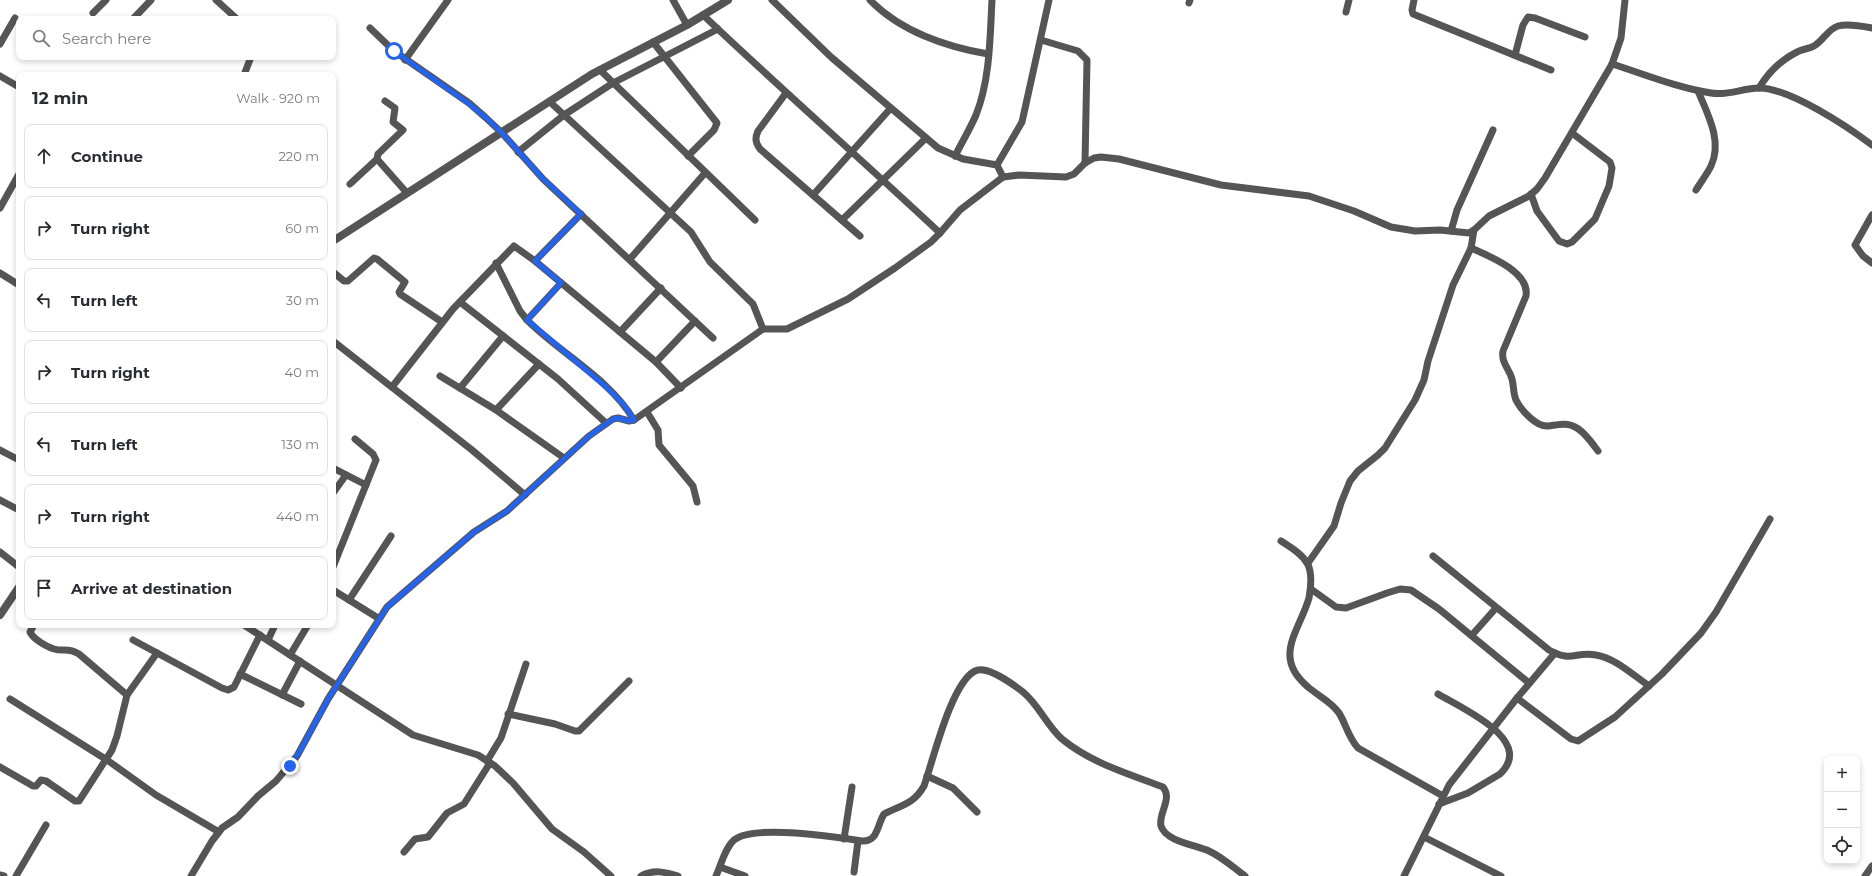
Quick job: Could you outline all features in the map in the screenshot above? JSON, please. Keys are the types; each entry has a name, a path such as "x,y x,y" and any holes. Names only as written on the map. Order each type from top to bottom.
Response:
{"street":[{"path":"93,13 106,0"},
{"path":"136,16 151,0"},
{"path":"216,0 234,16"},
{"path":"405,60 448,0"},
{"path":"673,0 687,25"},
{"path":"336,239 600,70 687,25 728,0"},
{"path":"772,0 831,57 890,109 938,148 955,156 997,165"},
{"path":"870,0 900,25 954,47 988,54"},
{"path":"955,156 976,115 982,95 988,54 992,0"},
{"path":"997,165 1022,122 1049,0"},
{"path":"1346,12 1349,0"},
{"path":"1414,0 1412,10 1414,14 1551,70"},
{"path":"191,876 219,832 238,817 290,766 337,685 378,618 387,607 474,532 507,511 564,458 606,423 618,418 629,421 634,420 763,329 787,329 848,299 895,268 940,233 965,205 1003,177 1019,175 1066,176 1074,174 1085,163 1094,158 1101,157 1119,159 1221,185 1309,196 1335,204 1391,227 1403,230 1469,233 1488,216 1531,194 1537,189 1545,178 1612,64 1621,38 1625,0"},
{"path":"703,16 786,93 884,180 940,233"},
{"path":"1515,56 1523,25 1528,17 1535,18 1585,37"},
{"path":"0,44 15,18"},
{"path":"1759,88 1766,76 1790,56 1798,51 1814,46 1834,28 1841,25 1854,25 1872,28"},
{"path":"370,28 405,60 469,104 501,132 543,179 713,338"},
{"path":"518,152 564,115 613,83 718,30"},
{"path":"1041,40 1078,51 1087,60 1085,163"},
{"path":"653,42 717,123 714,130 688,156"},
{"path":"245,72 250,60"},
{"path":"1612,64 1698,91 1724,94 1759,88 1776,90 1836,120 1872,145"},
{"path":"600,70 755,220"},
{"path":"0,76 16,85"},
{"path":"1696,190 1712,164 1715,146 1714,133 1698,91"},
{"path":"786,93 758,131 755,138 756,143 860,236"},
{"path":"350,184 403,130 393,122 395,108 385,101"},
{"path":"550,102 691,232 710,262 752,304 763,329"},
{"path":"813,195 890,109"},
{"path":"1451,231 1457,210 1493,130"},
{"path":"1531,194 1537,211 1559,241 1567,244 1572,242 1593,223 1609,186 1612,168 1610,162 1572,133"},
{"path":"842,220 926,138"},
{"path":"376,159 407,193"},
{"path":"997,165 1003,177"},
{"path":"630,259 705,173"},
{"path":"0,208 16,179"},
{"path":"535,261 581,214"},
{"path":"1872,215 1855,245 1863,256 1872,262"},
{"path":"1308,563 1334,526 1350,481 1358,471 1386,448 1415,400 1424,380 1428,361 1453,285 1471,248 1474,230"},
{"path":"392,387 442,322 496,263 514,246 535,261 656,362 681,388"},
{"path":"1471,248 1502,263 1520,277 1527,290 1526,296 1503,351 1503,363 1512,377 1515,399 1534,420 1544,426 1571,425 1577,427 1598,451"},
{"path":"336,274 344,281 348,281 374,258 377,259 405,282 399,292 400,294 442,322"},
{"path":"496,263 520,311 527,320 606,387 624,405 634,420"},
{"path":"0,274 16,282"},
{"path":"527,320 561,283"},
{"path":"620,332 661,288"},
{"path":"460,302 558,379 606,423"},
{"path":"656,362 695,321"},
{"path":"460,388 503,336"},
{"path":"336,343 472,450 525,495"},
{"path":"496,410 539,364"},
{"path":"440,376 496,410 564,458"},
{"path":"646,412 658,430 659,445 693,486 697,502"},
{"path":"336,560 376,457 355,439"},
{"path":"0,450 16,458"},
{"path":"336,470 366,485"},
{"path":"336,490 346,475"},
{"path":"0,500 16,508"},
{"path":"1517,698 1571,739 1578,741 1615,717 1649,686 1705,628 1716,612 1770,519"},
{"path":"349,600 391,536"},
{"path":"1281,541 1303,555 1310,566 1311,589 1305,610 1289,648 1289,661 1294,672 1300,680 1338,713 1351,740 1358,748 1443,796"},
{"path":"0,552 16,565"},
{"path":"1433,556 1496,608 1555,653 1561,656 1571,657 1587,654 1597,655 1610,660 1649,686"},
{"path":"1311,589 1340,608 1346,608 1394,591 1411,590 1439,609 1472,635 1529,683"},
{"path":"0,614 16,591"},
{"path":"336,592 378,618"},
{"path":"1472,635 1496,608"},
{"path":"32,628 30,632 34,638 52,648 70,649 79,654 127,695"},
{"path":"249,628 414,735 478,755 513,783 552,829 584,852 611,876"},
{"path":"268,640 274,628"},
{"path":"290,655 306,628"},
{"path":"133,640 225,690 234,687 260,635"},
{"path":"0,767 33,786 36,786 41,780 46,781 77,802 82,798 107,760 117,736 127,695 157,653"},
{"path":"1404,876 1449,785 1529,683 1555,653"},
{"path":"282,695 300,661"},
{"path":"404,852 415,839 428,837 447,813 464,804 498,745 526,664"},
{"path":"716,876 730,845 736,839 745,836 787,832 867,842 873,839 884,814 912,802 918,796 928,776 957,691 968,676 975,671 982,670 990,672 1008,681 1024,693 1037,707 1060,738 1071,746 1109,767 1163,787 1166,791 1167,797 1161,820 1161,827 1175,839 1210,852 1245,876"},
{"path":"240,674 301,704"},
{"path":"508,714 555,724 578,731 629,681"},
{"path":"1438,694 1494,727 1505,741 1510,755 1504,770 1468,793 1439,804"},
{"path":"10,699 107,760 156,795 219,832"},
{"path":"928,776 953,788 977,812"},
{"path":"844,839 852,787"},
{"path":"16,876 46,825"},
{"path":"1424,837 1497,875"},
{"path":"854,872 858,841"},
{"path":"1865,876 1872,866"},
{"path":"720,867 745,876"},
{"path":"641,876 650,872 658,871 678,876"},
{"path":"0,875 4,876"}],"route":[{"path":"290,766 328,699 358,653 382,612 474,532 507,511 589,436 613,419 618,418 629,421 634,420 630,412 606,387 527,320 561,283 535,261 581,214 543,179 501,132 485,117 394,51"}]}
